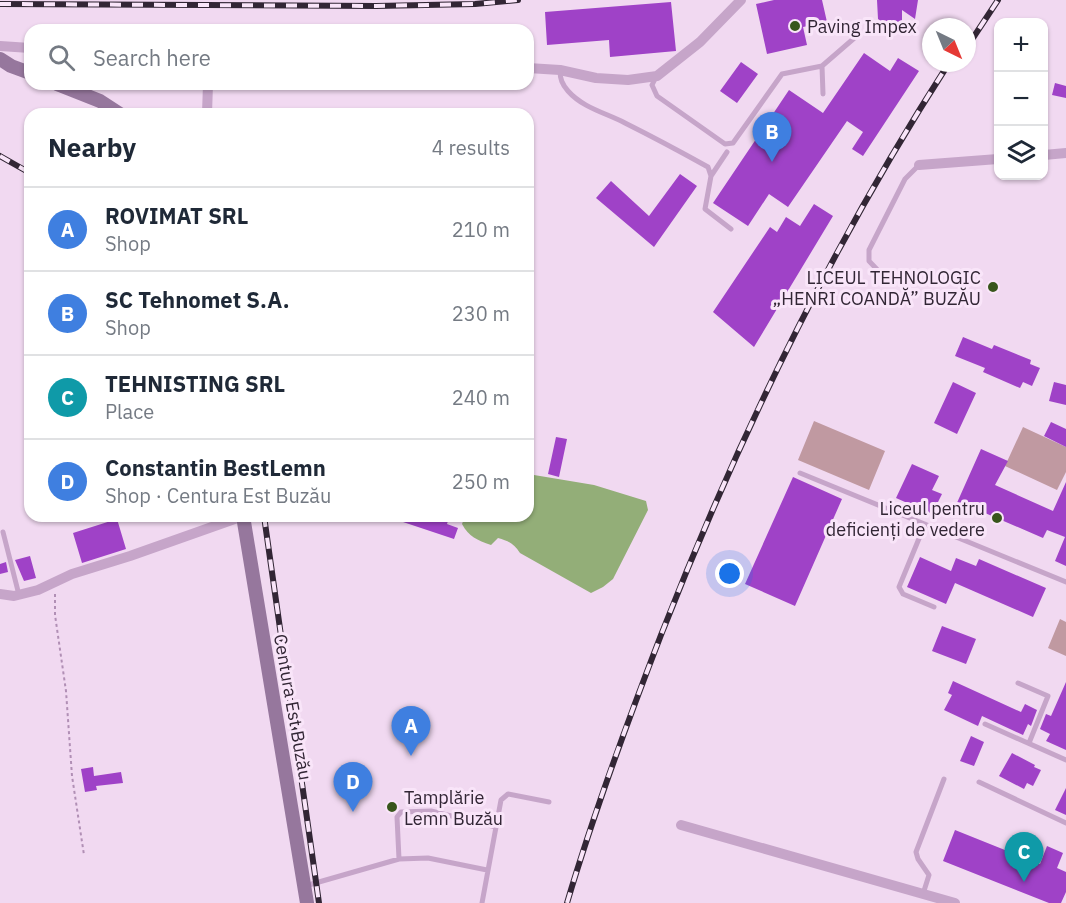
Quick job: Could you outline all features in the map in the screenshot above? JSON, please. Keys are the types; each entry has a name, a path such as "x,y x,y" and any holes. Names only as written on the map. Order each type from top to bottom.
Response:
{"main road":[{"path":"0,59 24,71"},
{"path":"72,90 111,108"},
{"name":"Centura Est Buzău","path":"244,522 307,903"}],"street":[{"path":"534,68 560,70 596,78 628,80 657,76 700,42 741,0"},
{"path":"0,46 24,48"},
{"path":"207,108 208,90"},
{"path":"1048,155 1066,153"},
{"path":"919,165 994,159"},
{"path":"0,594 19,595 38,590 60,580 226,522"},
{"path":"681,825 955,903"}],"lane":[{"path":"731,229 705,208 711,176 733,142 782,74 822,66 859,34"},
{"path":"822,66 823,94"},
{"path":"560,70 561,81 569,93 592,109 708,167 719,164"},
{"path":"657,76 652,86 657,96 725,144 727,152"},
{"path":"725,144 733,142"},
{"path":"891,284 869,261 869,250 905,179 919,165"},
{"path":"708,167 711,176"},
{"path":"800,473 1066,582"},
{"path":"925,524 899,587 903,594 934,607"},
{"path":"3,532 19,595"},
{"path":"1018,683 1048,696 1029,743"},
{"path":"986,724 1066,760"},
{"path":"923,894 929,875 916,852 944,779"},
{"path":"979,782 1066,823"},
{"path":"482,903 501,800 508,794 549,802"},
{"path":"399,859 397,817 401,812 430,811 496,826"},
{"path":"305,886 399,859 428,858 488,870"}],"path":[{"path":"60,580 55,593 56,615 66,692 72,776 84,855"}],"shaded area":[{"path":"814,421 885,451 869,490 798,460"},
{"path":"1023,427 1066,447 1066,472 1057,490 1005,466"},
{"path":"534,475 594,485 646,501 648,510 613,579 591,593 520,553 508,542 498,538 491,545 474,538 463,522 534,522"},
{"path":"1060,619 1066,622 1066,656 1048,648"}],"building":[{"path":"774,0 822,0 827,22 803,27 807,45 767,54 756,4"},
{"path":"877,0 918,0 915,19 902,10 902,27 891,28 878,19"},
{"path":"671,2 676,51 610,57 609,40 547,45 545,12"},
{"path":"864,53 890,71 898,58 919,71 863,156 852,149 863,132 847,121 788,207 769,194 748,226 713,203 789,90 823,113"},
{"path":"741,62 758,74 737,103 720,91"},
{"path":"1055,83 1066,86 1066,98 1052,95"},
{"path":"680,174 697,186 654,247 596,198 611,181 649,216"},
{"path":"814,204 833,216 754,347 713,312 770,227 777,232 786,217 800,226"},
{"path":"963,337 992,349 994,345 1031,360 1030,364 1040,368 1032,386 1023,382 1020,388 983,372 985,368 955,356"},
{"path":"953,382 976,393 957,434 934,423"},
{"path":"1054,382 1066,385 1066,405 1049,401"},
{"path":"1051,422 1066,429 1066,447 1044,436"},
{"path":"556,437 567,439 559,477 548,474"},
{"name":"Liceul pentru deficienți de vedere","path":"981,449 1008,461 995,485 1053,511 1066,482 1066,566 1055,561 1065,537 1047,530 1043,538 985,513 983,517 956,505"},
{"path":"912,464 939,476 932,490 942,494 932,514 896,498"},
{"path":"793,477 842,499 795,606 745,584"},
{"path":"108,522 118,522 126,549 82,563 73,533"},
{"path":"403,522 448,522 447,524 458,528 454,539"},
{"path":"30,556 36,578 24,581 15,560"},
{"path":"920,557 951,571 956,558 976,566 979,559 1046,588 1033,617 955,583 946,604 907,587"},
{"path":"6,562 8,572 0,574 0,564"},
{"path":"942,626 976,639 966,664 932,651"},
{"path":"953,681 1021,712 1025,704 1037,710 1031,726 1028,724 1023,735 982,716 978,726 944,710 952,695 948,693"},
{"path":"1066,682 1066,750 1046,741 1050,734 1040,729 1046,714 1051,716"},
{"path":"971,736 984,742 974,766 960,761"},
{"path":"1012,753 1041,770 1033,786 1027,783 1024,789 999,776"},
{"path":"93,767 94,776 121,772 123,783 96,786 97,790 85,792 81,769"},
{"path":"1066,788 1066,815 1055,810"},
{"path":"955,830 1040,864 1047,846 1063,853 1057,868 1066,872 1066,892 1061,903 1049,903 943,861"}],"railway":[{"path":"0,4 376,6 475,4 518,0"},
{"path":"976,33 998,0"},
{"path":"567,903 600,801 661,635 756,414 827,271 866,200 943,72"},
{"path":"0,156 24,170"},
{"path":"265,522 319,903"}],"place":[{"name":"Paving Impex","path":"795,26"},
{"name":"SC Tehnomet S.A.","path":"772,162"},
{"name":"LICEUL TEHNOLOGIC „HENRI COANDĂ” BUZĂU","path":"993,287"},
{"name":"Liceul pentru deficienți de vedere","path":"997,518"},
{"name":"ROVIMAT SRL","path":"411,756"},
{"name":"Tamplărie Lemn Buzău","path":"392,807"},
{"name":"Constantin BestLemn","path":"353,812"},
{"name":"TEHNISTING SRL","path":"1024,882"}]}
